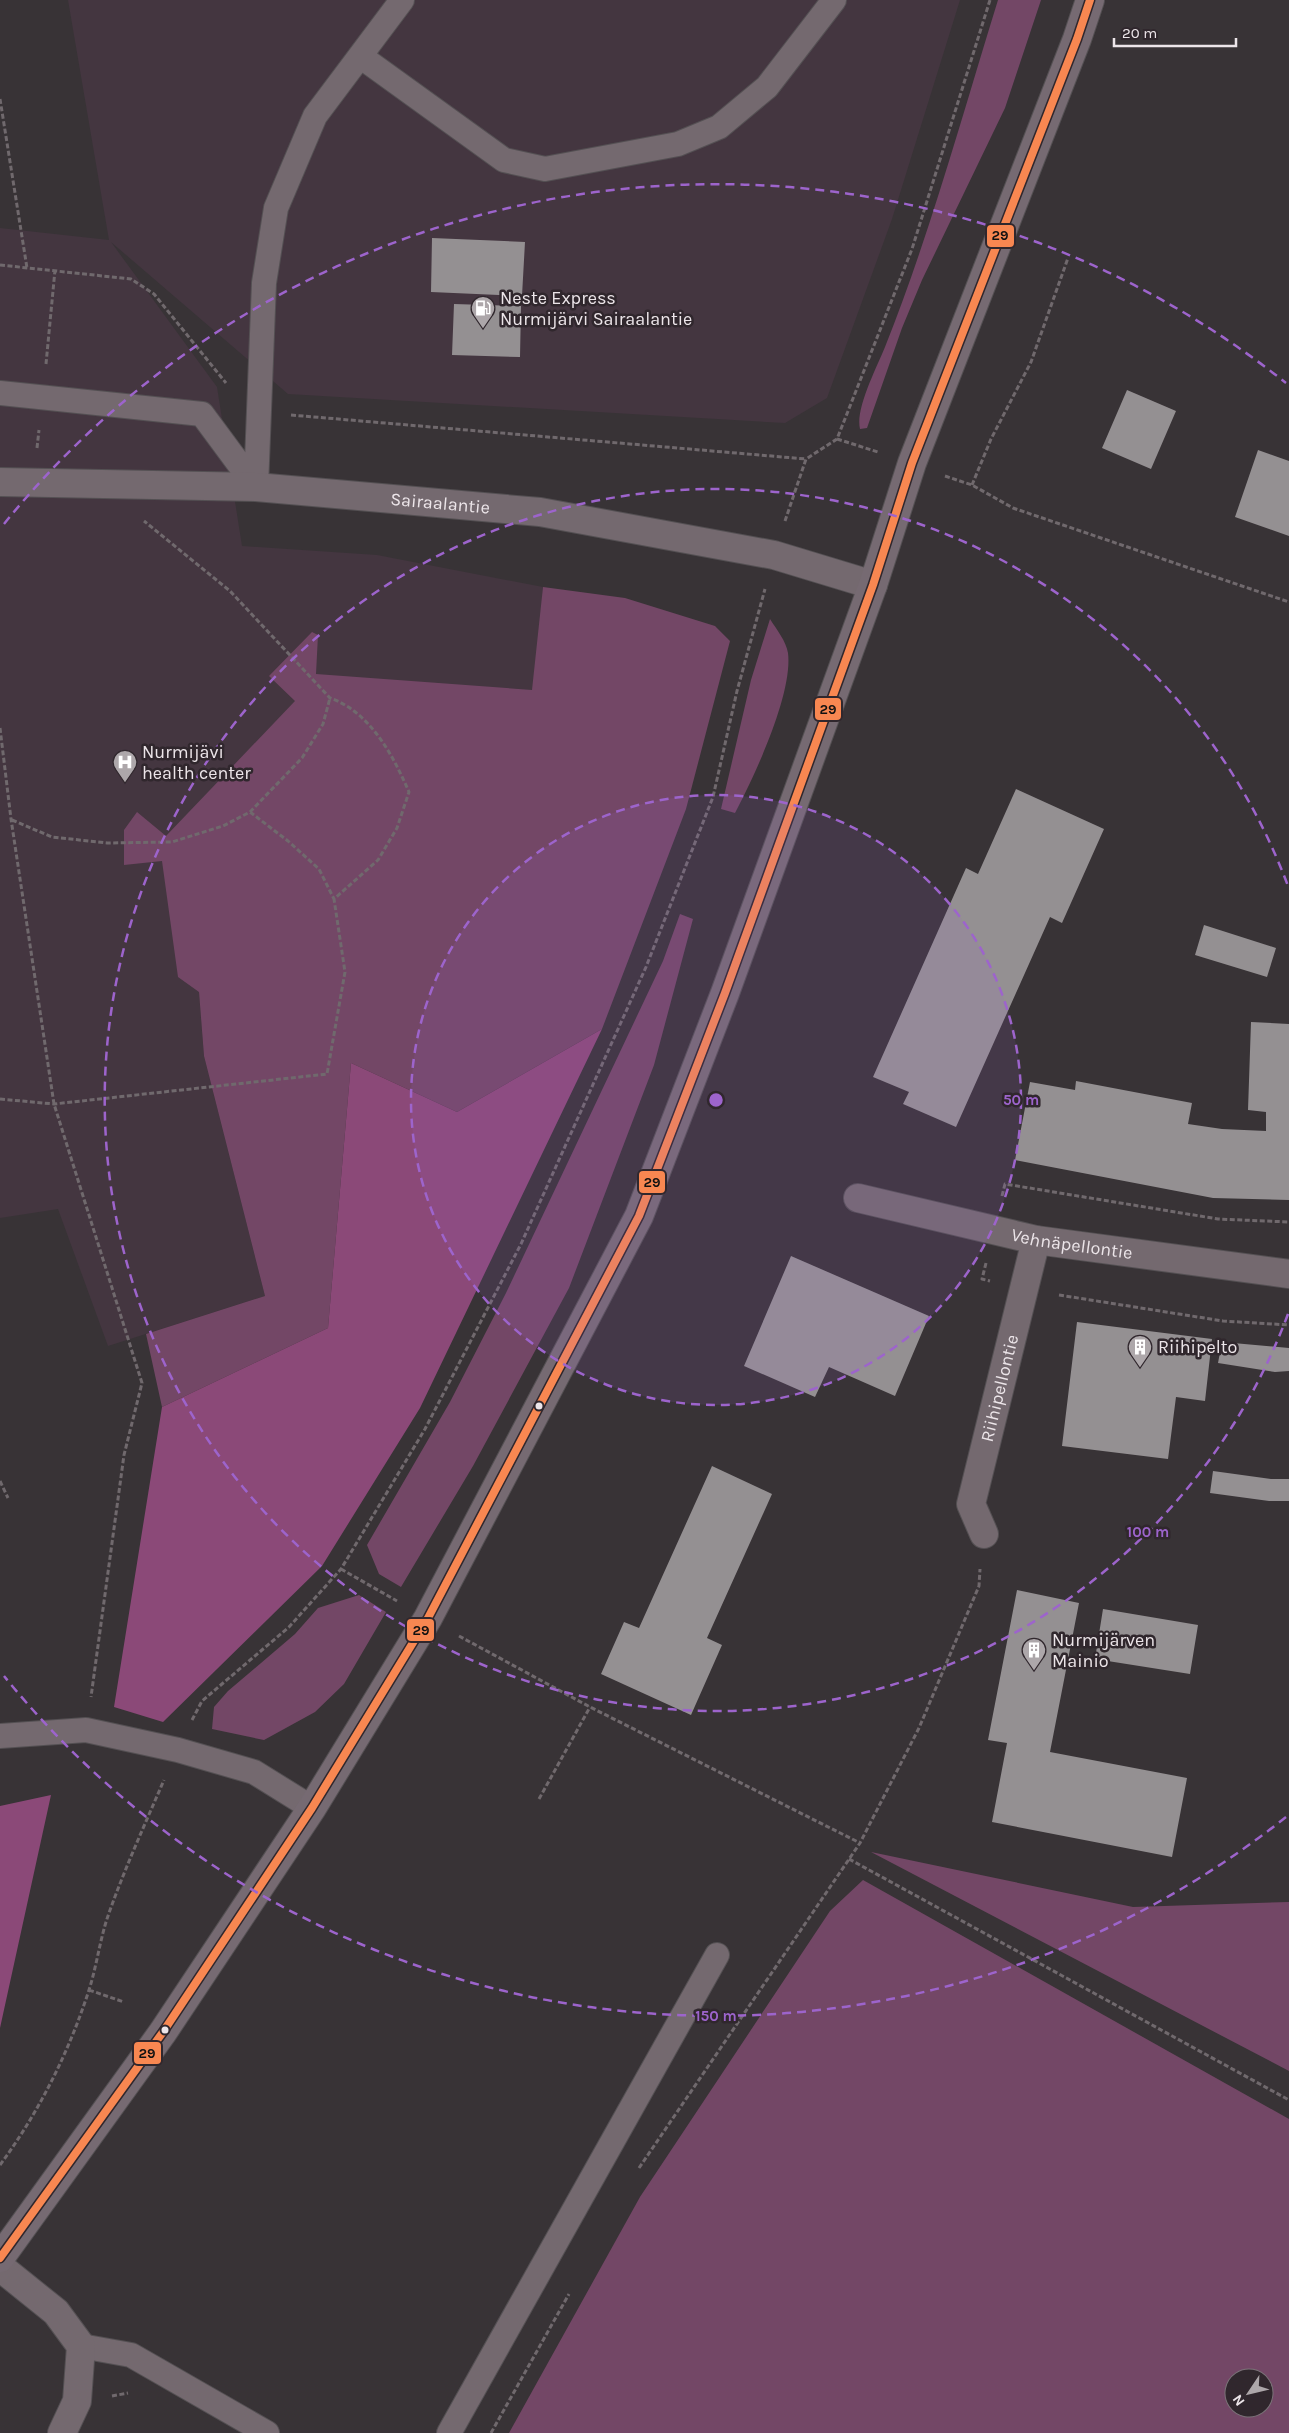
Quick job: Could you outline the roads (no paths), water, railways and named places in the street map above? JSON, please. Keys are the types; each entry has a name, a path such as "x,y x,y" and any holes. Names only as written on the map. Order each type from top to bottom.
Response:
{"main road":[{"path":"0,2258 163,2032 312,1808 428,1618 639,1216 725,993 873,585 912,464 1077,39 1090,0"}],"street":[{"name":"Sairaalantie","path":"10,482 256,487 540,512 774,555 873,585"},
{"name":"Vehnäpellontie","path":"858,1198 1036,1240 1289,1274"},
{"name":"Riihipellontie","path":"984,1534 971,1504 1036,1240"},
{"path":"0,2267 56,2312 81,2346 77,2402 62,2433"}],"lane":[{"path":"256,487 264,283 276,208 315,116 402,0"},
{"path":"360,56 504,160 545,169 678,144 719,127 767,88 834,0"},
{"path":"0,393 202,414 256,487"},
{"path":"0,1736 86,1730 178,1750 254,1772 312,1808"},
{"path":"449,2433 717,1955"},
{"path":"81,2346 131,2355 267,2433"}],"place":[{"name":"Neste Express Nurmijärvi Sairaalantie","path":"483,329"},
{"name":"Nurmijävi health center","path":"125,783"},
{"name":"Riihipelto","path":"1140,1368"},
{"name":"Nurmijärven Mainio","path":"1034,1671"}]}
